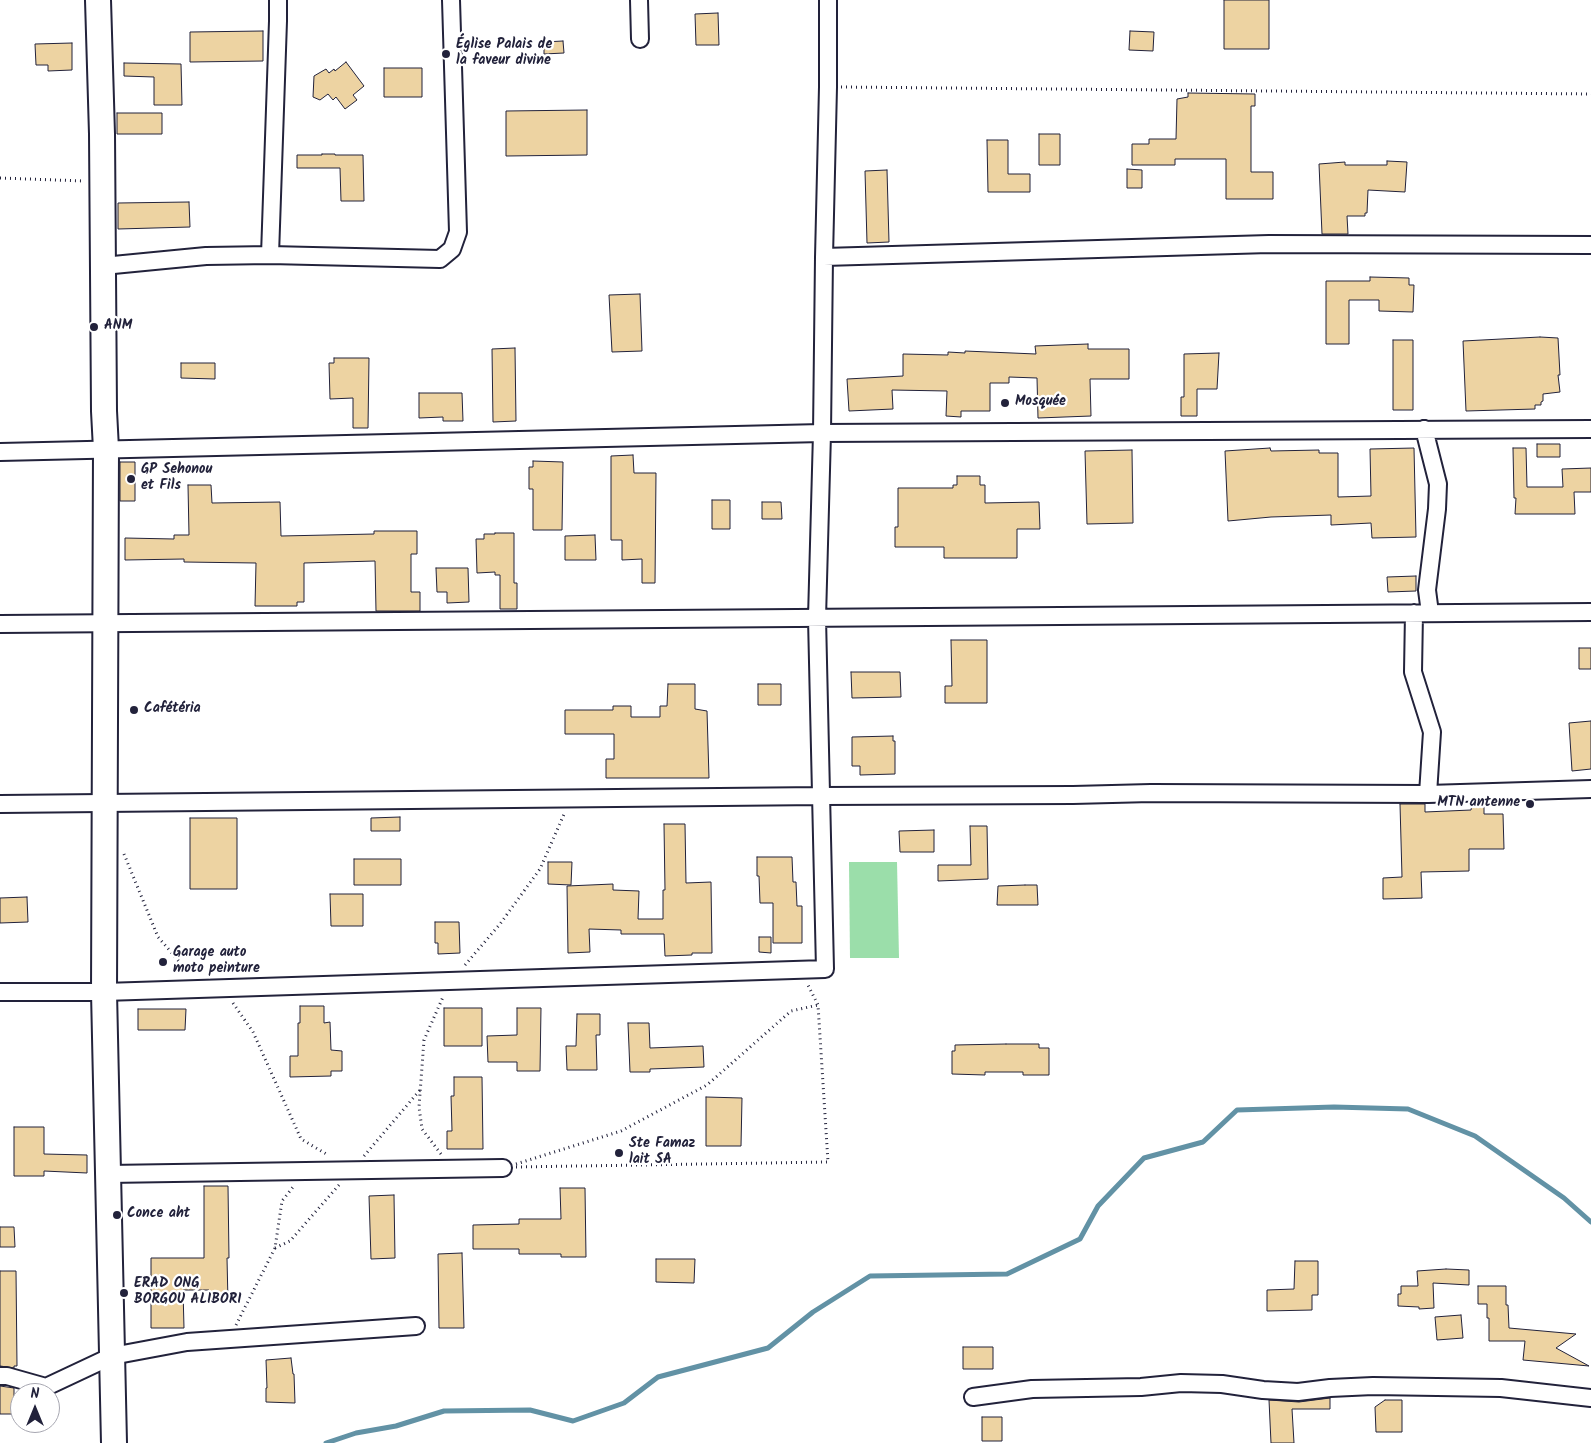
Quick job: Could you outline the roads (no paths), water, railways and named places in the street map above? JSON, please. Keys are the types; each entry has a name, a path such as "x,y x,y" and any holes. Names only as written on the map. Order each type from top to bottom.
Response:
{"street":[{"path":"98,0 106,449 104,992 114,1443"},
{"path":"270,255 278,0"},
{"path":"103,266 206,256 270,255 440,259 452,249 458,232 451,0"},
{"path":"639,0 640,39"},
{"path":"0,992 104,992 825,969 816,618 822,433 828,0"},
{"path":"824,257 1269,244 1591,245"},
{"path":"0,452 822,433 1591,428"},
{"path":"1424,430 1438,484 1437,510 1427,590 1413,672 1432,732 1428,794"},
{"path":"0,624 1591,612"},
{"path":"0,804 1151,793 1428,794 1591,789"},
{"path":"108,1174 503,1168"},
{"path":"0,1376 7,1376 46,1387 112,1356 187,1342 416,1326"},
{"path":"973,1397 1032,1389 1141,1387 1181,1383 1222,1384 1263,1390 1298,1392 1373,1386 1501,1388 1591,1398"}],"waterway":[{"path":"326,1443 356,1433 396,1426 444,1411 530,1410 573,1421 624,1403 658,1377 768,1348 813,1312 870,1276 1007,1274 1080,1239 1098,1206 1144,1158 1203,1142 1237,1110 1334,1107 1408,1109 1475,1136 1564,1198 1591,1222"}],"place":[{"name":"Église Palais de la faveur divine","path":"446,54"},
{"name":"ANM","path":"94,327"},
{"name":"Mosquée","path":"1005,403"},
{"name":"GP Sehonou et Fils","path":"131,479"},
{"name":"Cafétéria","path":"134,710"},
{"name":"MTN antenne","path":"1530,804"},
{"name":"Garage auto moto peinture","path":"163,962"},
{"name":"Ste Famaz lait SA","path":"619,1153"},
{"name":"Conce aht","path":"117,1215"},
{"name":"ERAD ONG BORGOU ALIBORI","path":"124,1293"}]}
